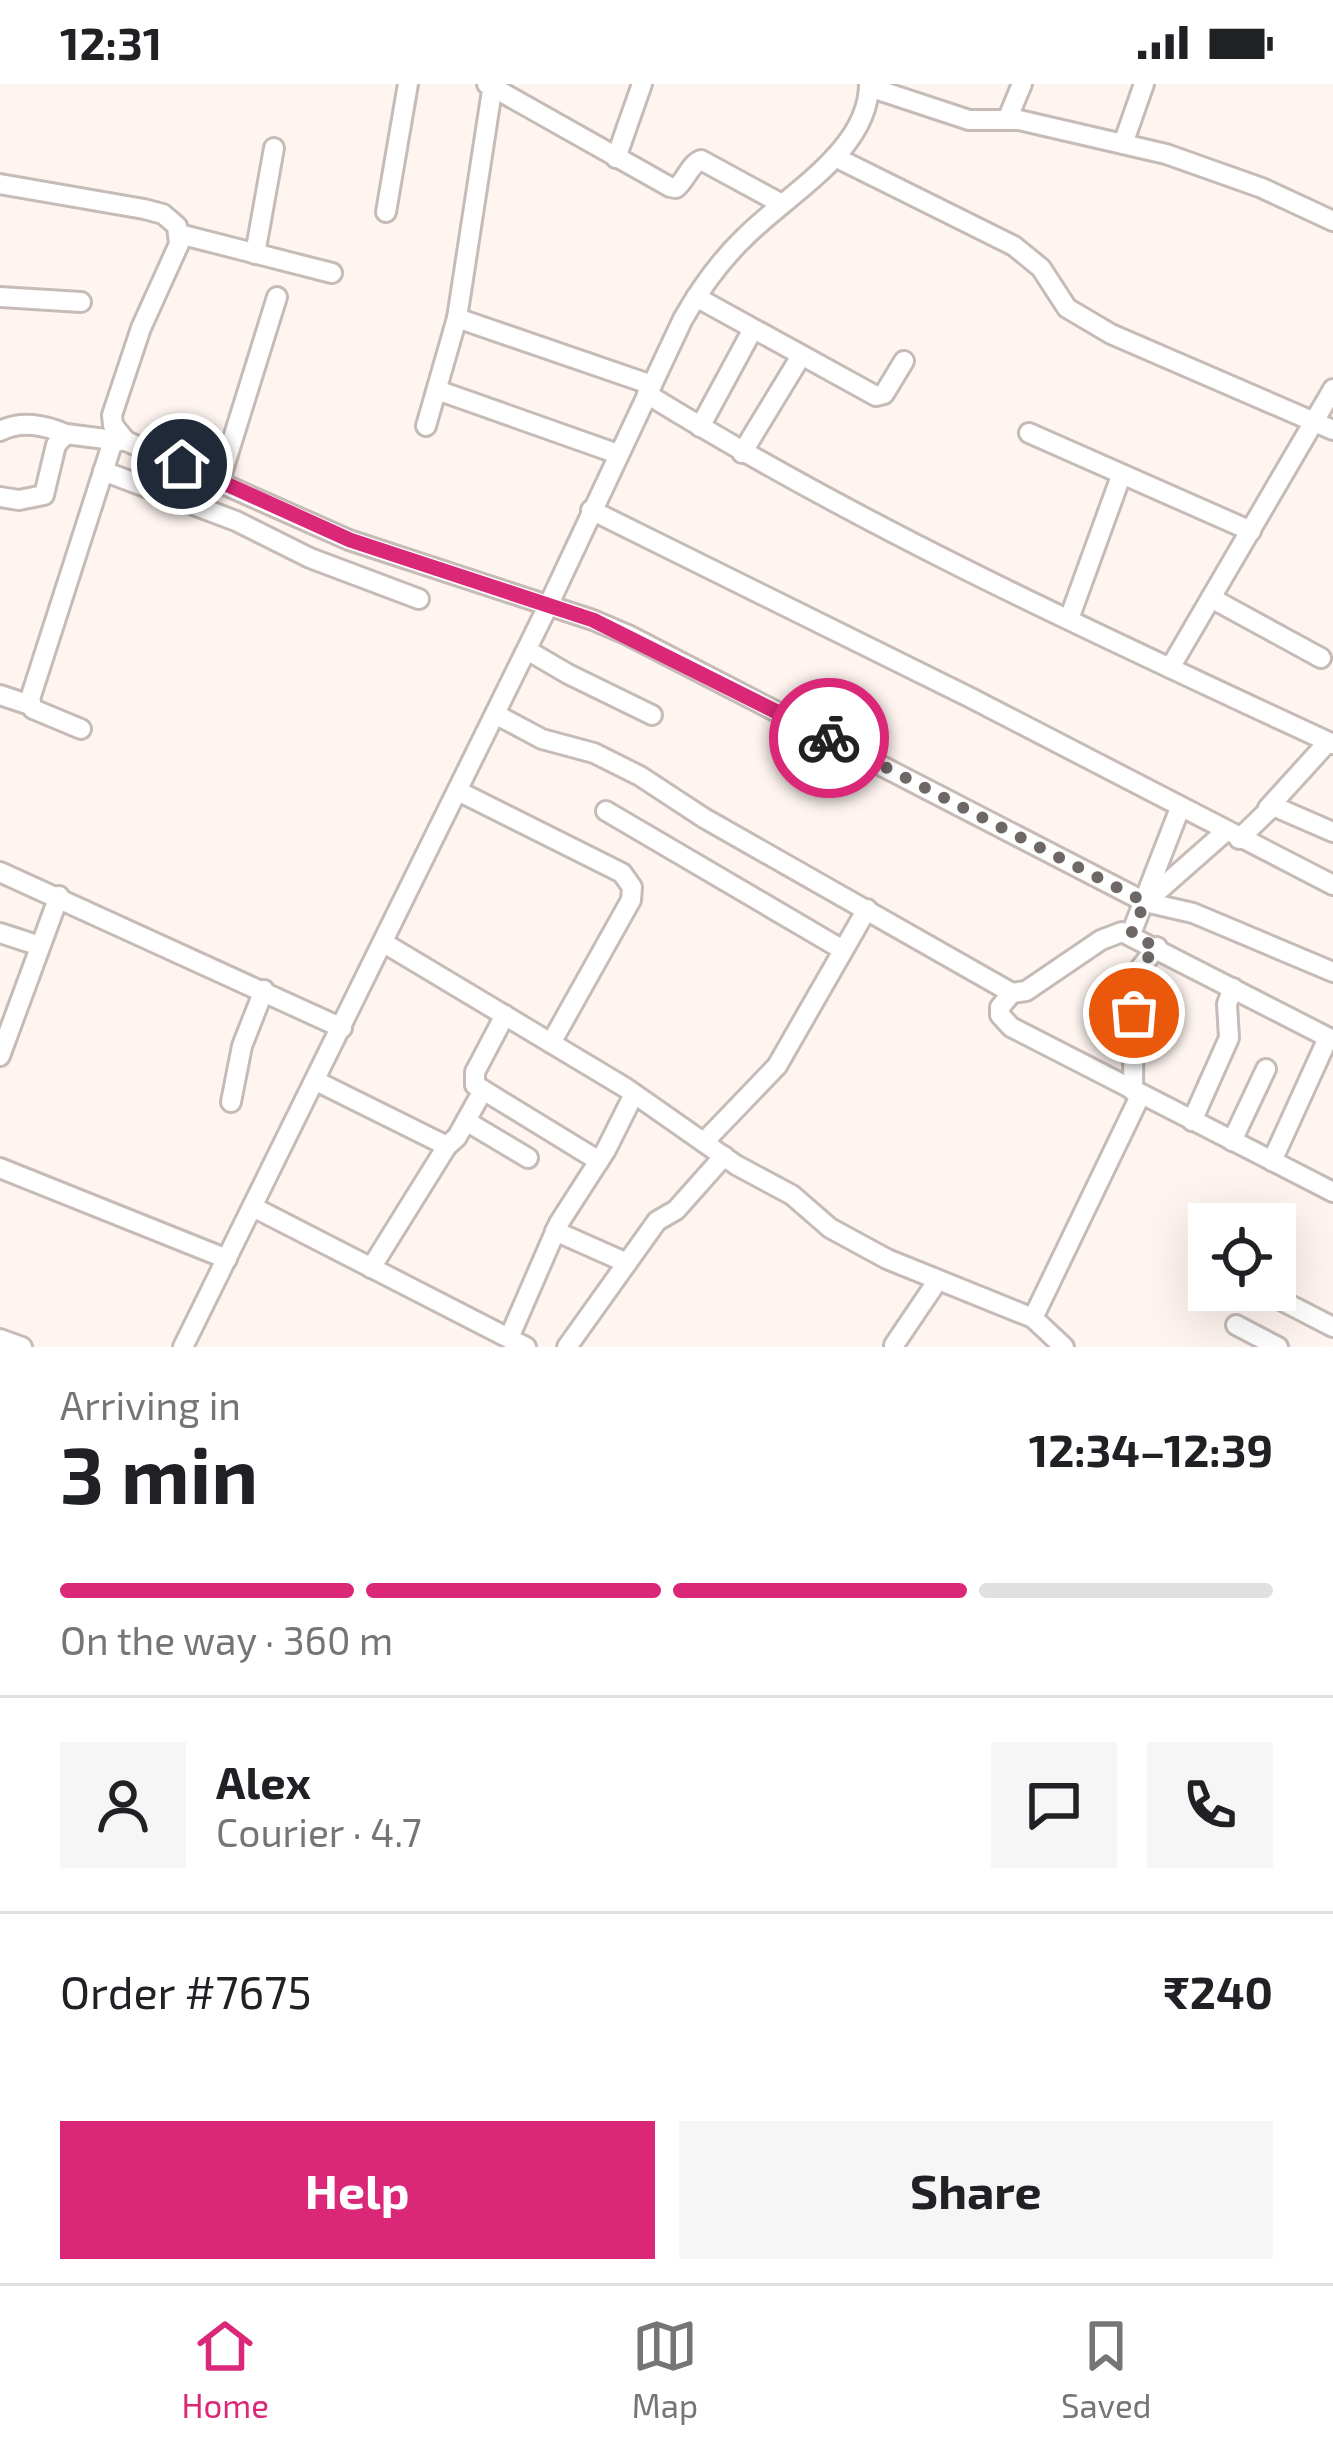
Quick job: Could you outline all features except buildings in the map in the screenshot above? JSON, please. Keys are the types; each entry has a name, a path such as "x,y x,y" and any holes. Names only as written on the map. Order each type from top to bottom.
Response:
{"street":[{"path":"386,212 408,84"},
{"path":"616,158 642,84"},
{"path":"1007,120 1022,84"},
{"path":"1123,145 1144,84"},
{"path":"426,426 458,318 491,85 676,188 695,162 710,162 780,203"},
{"path":"183,1347 696,297 740,241 835,157 864,113 869,86 969,120 1007,120 1214,169 1333,221"},
{"path":"255,254 274,148"},
{"path":"835,157 1014,246 1041,268 1067,308 1111,334 1325,426"},
{"path":"0,184 163,214 177,226 179,244 142,328 112,415 120,441"},
{"path":"179,234 332,273"},
{"path":"0,296 81,302"},
{"path":"696,297 876,396 884,394 904,361"},
{"path":"220,480 277,298"},
{"path":"458,318 650,389 742,453 1069,619 1330,743 1268,808 1145,902"},
{"path":"700,427 753,329"},
{"path":"742,453 801,356"},
{"path":"1170,668 1251,531 1325,426 1333,389"},
{"path":"437,390 618,454"},
{"path":"0,430 37,425 120,441 220,480 350,540 593,620 1145,902 1193,913 1333,972"},
{"path":"1029,433 1251,531"},
{"path":"0,497 20,500 44,495 56,446 66,434"},
{"path":"30,705 103,471 120,441"},
{"path":"103,471 419,599"},
{"path":"1069,619 1121,476"},
{"path":"592,510 1333,885"},
{"path":"1210,598 1321,658"},
{"path":"527,650 652,715"},
{"path":"0,694 81,729"},
{"path":"496,714 542,739 594,753 623,767 1012,993 1025,991 1113,933 1131,934 1331,1039 1272,1161"},
{"path":"458,791 622,873 632,887 632,900 551,1043"},
{"path":"1268,808 1277,806 1333,832"},
{"path":"1131,934 1180,808"},
{"path":"606,811 843,950"},
{"path":"0,872 342,1028"},
{"path":"0,1056 58,896"},
{"path":"704,1142 776,1066 867,909"},
{"path":"0,933 40,946"},
{"path":"384,943 634,1094 724,1156 792,1195 846,1237 1033,1318 1064,1347"},
{"path":"1033,1318 1137,1093 1134,976 1156,947"},
{"path":"1192,1120 1228,1038 1227,1004 1233,988"},
{"path":"231,1102 242,1046 264,990"},
{"path":"1012,993 1000,1007 1004,1022 1333,1192"},
{"path":"505,1015 475,1072 475,1085 599,1161"},
{"path":"1232,1141 1266,1070"},
{"path":"316,1081 447,1146"},
{"path":"371,1268 482,1092"},
{"path":"254,1207 517,1342 555,1231 634,1094"},
{"path":"466,1121 528,1158"},
{"path":"567,1347 657,1221 676,1210 724,1156"},
{"path":"0,1168 227,1259"},
{"path":"555,1231 627,1263"},
{"path":"894,1345 938,1280"},
{"path":"1296,1308 1333,1327"},
{"path":"1236,1325 1278,1347"},
{"path":"0,1339 22,1347"}],"way so far":[{"path":"829,738 1145,902 1131,934 1156,947 1134,976 1134,1013"}],"route":[{"path":"182,464 350,540 593,620 829,738"}]}
